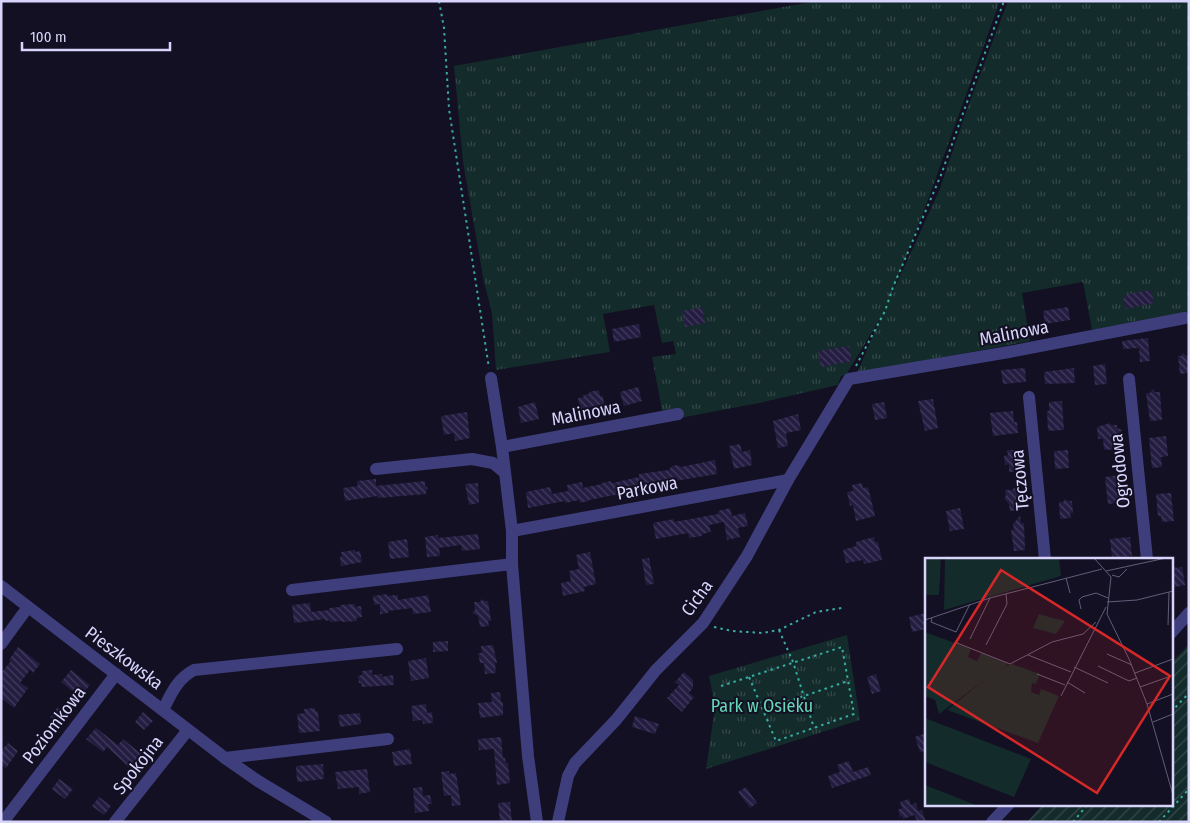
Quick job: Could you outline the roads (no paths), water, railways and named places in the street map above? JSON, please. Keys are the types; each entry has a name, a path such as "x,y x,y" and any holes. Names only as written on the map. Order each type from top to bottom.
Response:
{"street":[{"name":"Malinowa","path":"849,379 1009,352 1185,318"},
{"path":"491,378 502,447 512,531 512,564 528,756 537,822"},
{"name":"Cicha","path":"558,822 568,776 575,763 616,720 656,670 702,623 747,556 788,480 849,379"},
{"name":"Ogrodowa","path":"1129,379 1147,558"},
{"name":"Tęczowa","path":"1029,397 1045,558"},
{"name":"Malinowa","path":"502,447 678,414"},
{"path":"376,469 472,460 493,463 505,473"},
{"name":"Parkowa","path":"512,531 788,480"},
{"path":"292,590 512,564"},
{"name":"Pieszkowska","path":"1,586 225,758 258,781 326,822"},
{"path":"1,644 28,607"},
{"path":"1172,632 1189,613"},
{"path":"163,710 174,687 185,674 194,670 397,649"},
{"name":"Poziomkowa","path":"3,822 116,674"},
{"name":"Spokojna","path":"115,822 188,730"},
{"path":"225,758 388,739"},
{"path":"992,822 1007,806"}],"park label":[{"name":"Park w Osieku","path":"762,706"}]}
